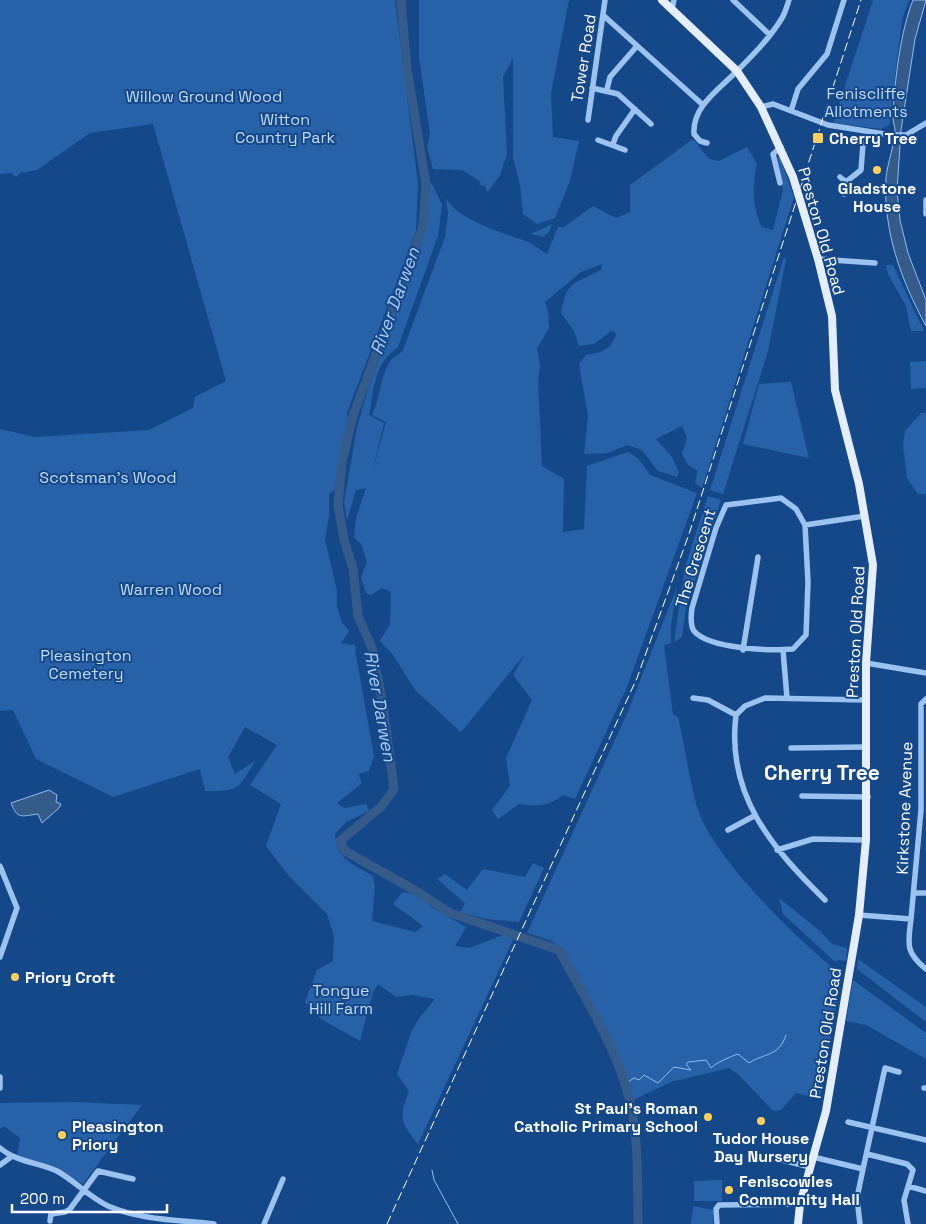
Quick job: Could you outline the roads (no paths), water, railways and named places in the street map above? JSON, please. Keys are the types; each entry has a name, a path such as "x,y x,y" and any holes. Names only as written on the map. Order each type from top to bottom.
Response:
{"main road":[{"name":"Preston Old Road","path":"662,0 737,71 762,107 793,177 818,260 832,316 835,390 865,516 874,565 866,663 868,797 859,915 826,1111 800,1204 798,1224"}],"street":[{"name":"Tower Road","path":"588,120 605,0"},
{"path":"672,9 674,0"},
{"path":"733,0 770,35"},
{"path":"707,143 700,141 694,132 695,118 702,105 770,35 783,17 789,0"},
{"path":"791,111 798,89 827,54 844,0"},
{"path":"603,15 702,105"},
{"path":"607,89 610,77 637,46"},
{"path":"592,88 607,89 618,94 651,124"},
{"path":"762,107 773,104 828,125 888,135 903,136 926,123"},
{"path":"613,144 616,136 635,109"},
{"path":"844,194 846,182 860,170 864,131"},
{"path":"598,140 625,150"},
{"path":"780,183 773,154 781,147"},
{"path":"840,177 846,182"},
{"path":"926,200 926,214"},
{"path":"818,260 875,262"},
{"name":"The Crescent","path":"781,498 789,501 796,509 805,526 808,582 806,635 793,649 744,650 703,637 694,631 691,620 692,608 716,528 726,505 781,498"},
{"path":"805,526 865,516"},
{"path":"744,650 758,557"},
{"path":"783,650 788,698"},
{"path":"866,663 926,673"},
{"path":"693,698 708,700 736,715"},
{"path":"825,900 777,850 754,816 744,792 736,761 734,746 736,715 745,706 765,698 866,700"},
{"name":"Kirkstone Avenue","path":"926,699 921,704 919,844 908,947 911,955 926,969"},
{"path":"791,748 866,747"},
{"path":"802,796 868,797"},
{"path":"728,830 754,816"},
{"path":"777,850 813,839 866,840"},
{"path":"919,844 926,845"},
{"path":"0,866 17,908 0,957"},
{"path":"914,892 926,893"},
{"path":"859,915 911,919"},
{"path":"860,1224 857,1198 884,1068 899,1072"},
{"path":"0,1077 0,1088"},
{"path":"848,1122 926,1140"},
{"path":"0,1148 11,1157 56,1171 103,1203 122,1211 214,1224"},
{"path":"867,1154 908,1164 913,1170 904,1200 908,1224"},
{"path":"0,1165 11,1157"},
{"path":"813,1157 863,1169"},
{"path":"782,1160 810,1167"},
{"path":"49,1215 65,1212 70,1209 83,1188 98,1171 133,1179"},
{"path":"264,1224 284,1179"},
{"path":"908,1186 926,1191"},
{"path":"716,1224 716,1209 719,1205 800,1204"}],"waterway":[{"name":"River Darwen","path":"401,0 407,69 426,184 423,226 353,416 342,462 338,505 344,540 353,568 358,616 372,648 383,705 394,789 382,806 340,841 345,851 418,892 450,913 559,950 612,1049 630,1101 635,1136 638,1224"},
{"path":"625,1084 634,1078 639,1080 644,1075 658,1083 674,1067 691,1070 686,1064 688,1062 706,1060 711,1068 738,1054 749,1063 775,1051 786,1035"},
{"path":"432,1170 434,1180 458,1224"}],"railway":[{"path":"387,1224 637,678 689,534 861,0"}],"place":[{"name":"Cherry Tree","path":"818,138"},
{"name":"Gladstone House","path":"877,170"},
{"name":"Priory Croft","path":"15,977"},
{"name":"St Paul's Roman Catholic Primary School","path":"708,1117"},
{"name":"Tudor House Day Nursery","path":"761,1121"},
{"name":"Pleasington Priory","path":"62,1135"},
{"name":"Feniscowles Community Hall","path":"729,1190"}],"district":[{"name":"Cherry Tree","path":"822,773"}],"park label":[{"name":"Willow Ground Wood","path":"204,96"},
{"name":"Feniscliffe Allotments","path":"866,102"},
{"name":"Witton Country Park","path":"285,128"},
{"name":"Scotsman's Wood","path":"108,477"},
{"name":"Warren Wood","path":"171,589"},
{"name":"Pleasington Cemetery","path":"86,664"},
{"name":"Tongue Hill Farm","path":"341,999"}]}
